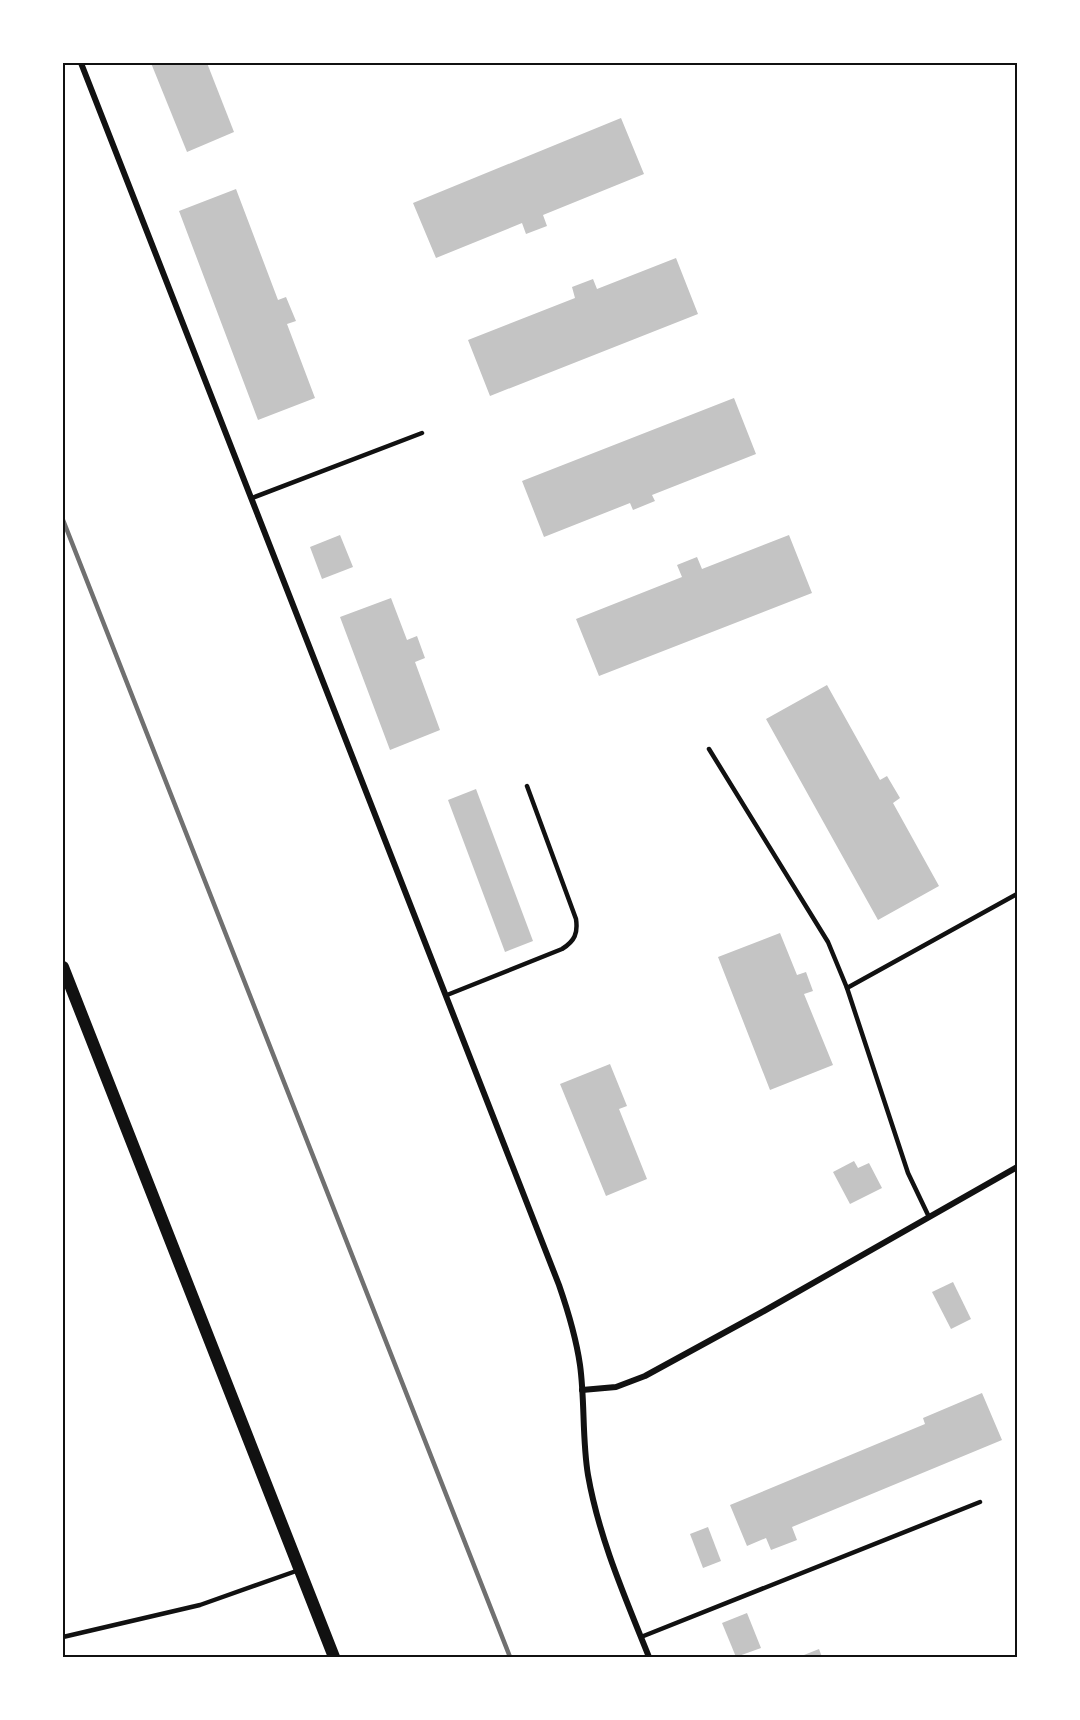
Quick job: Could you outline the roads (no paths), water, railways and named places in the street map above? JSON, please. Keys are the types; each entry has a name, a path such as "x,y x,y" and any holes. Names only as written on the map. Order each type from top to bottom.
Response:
{"main road":[{"path":"63,967 334,1657"}],"street":[{"path":"81,63 562,1293 571,1320 580,1366 587,1472 596,1515 609,1556 649,1657"},
{"path":"582,1390 616,1387 645,1376 1017,1167"}],"lane":[{"path":"252,498 422,433"},
{"path":"709,749 823,932 847,988 908,1173 929,1217"},
{"path":"447,995 562,949 572,943 577,930 576,919 527,786"},
{"path":"847,988 1017,894"},
{"path":"641,1637 980,1502"},
{"path":"63,1638 200,1605 299,1570"}],"railway":[{"path":"63,520 510,1657"}]}
